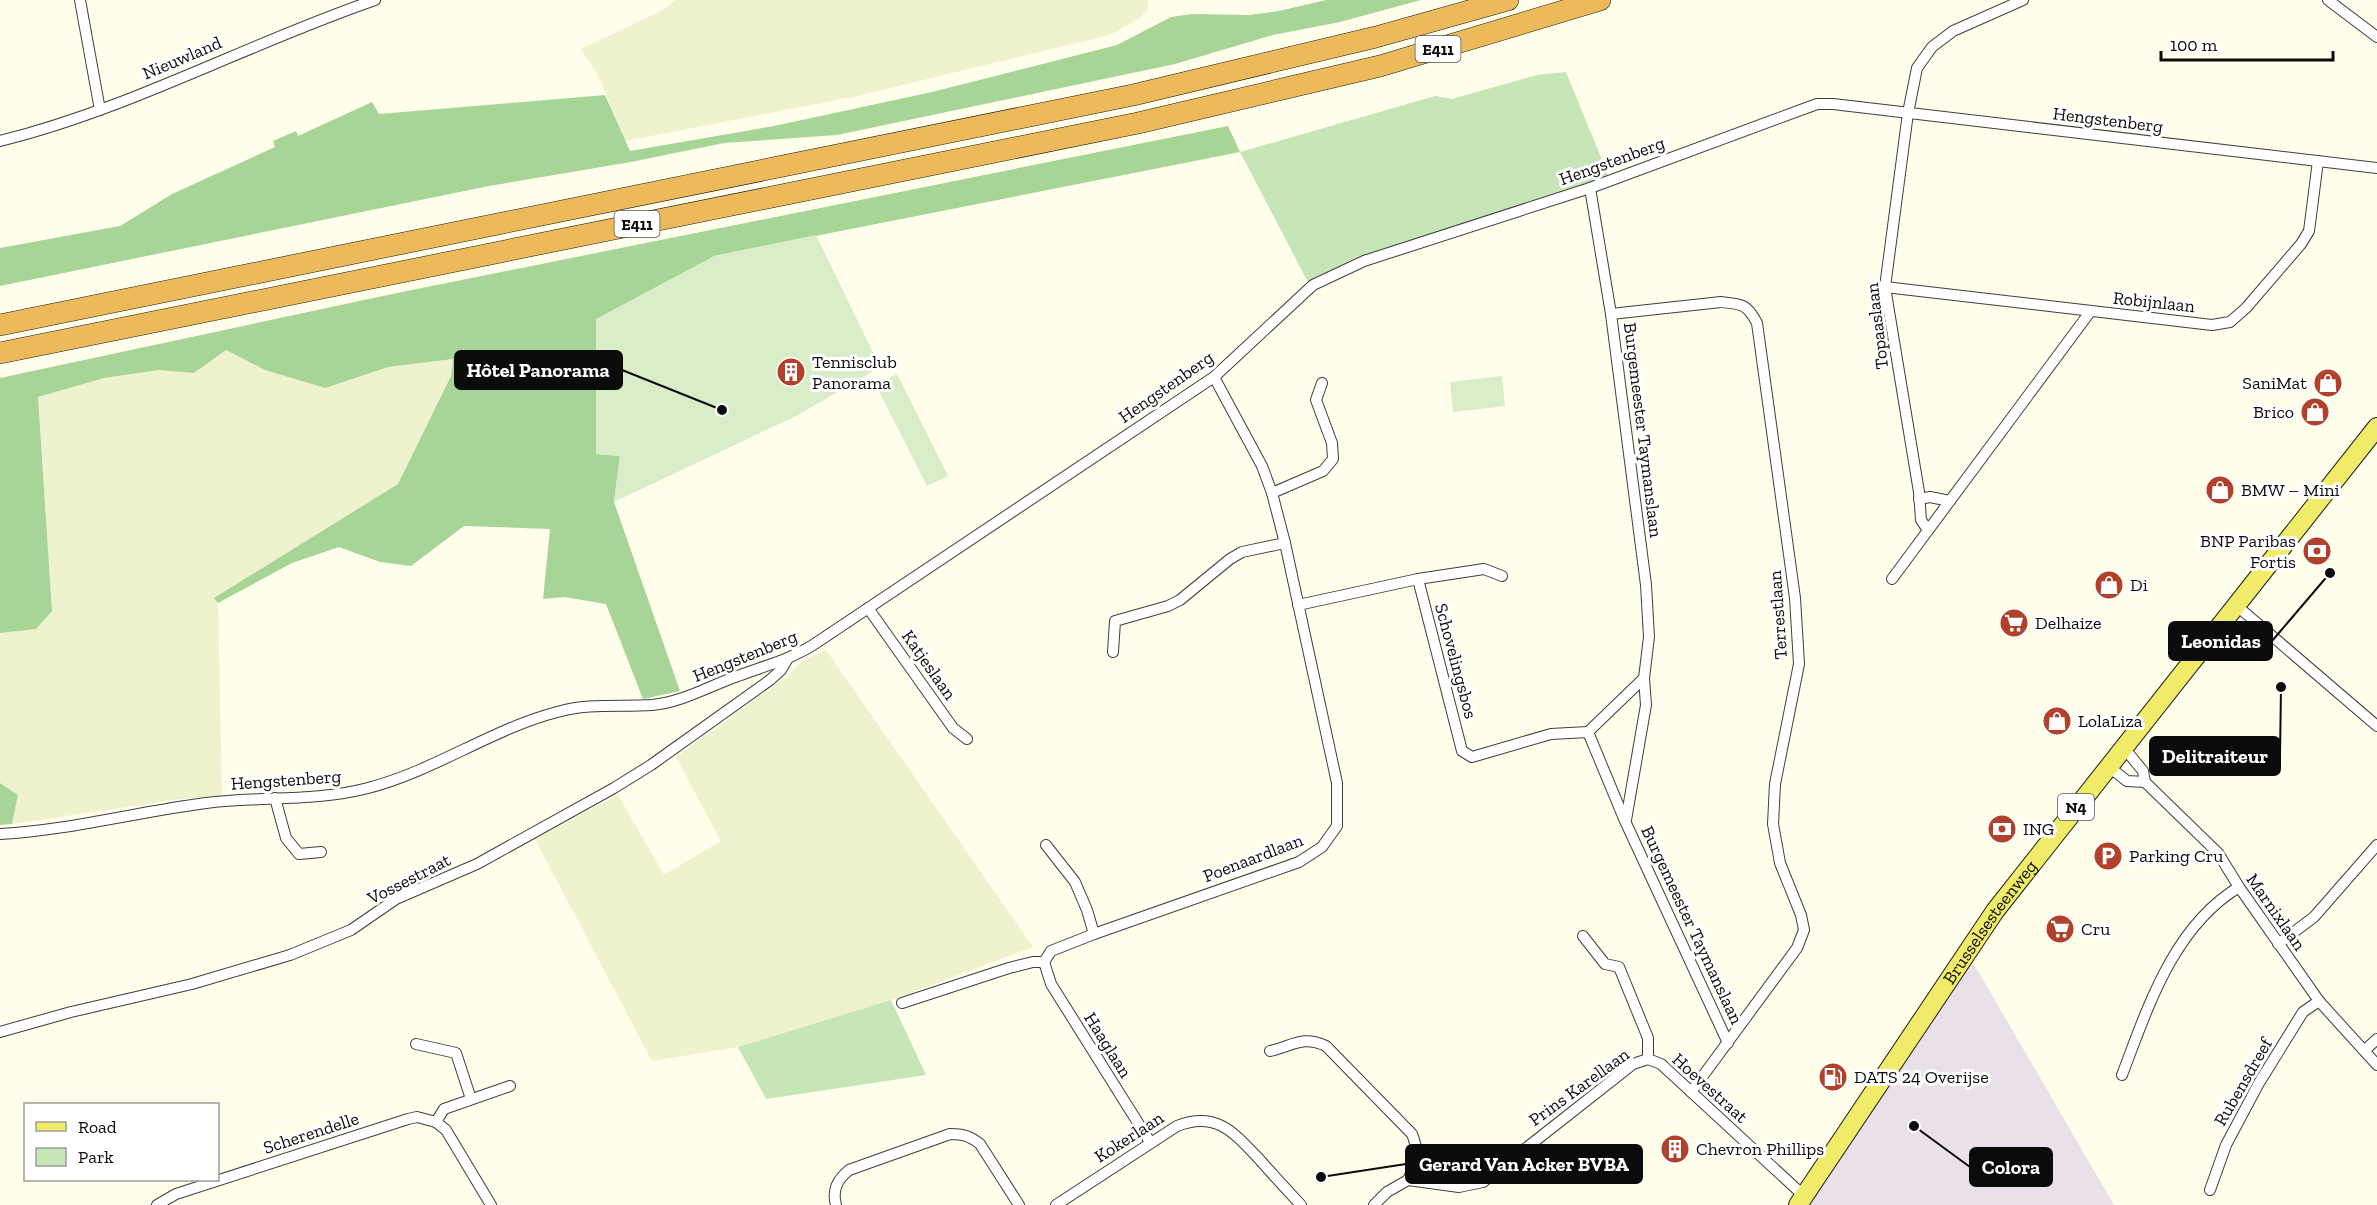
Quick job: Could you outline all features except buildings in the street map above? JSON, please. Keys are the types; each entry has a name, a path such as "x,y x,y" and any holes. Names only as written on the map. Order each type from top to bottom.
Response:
{"highway":[{"name":"E411","path":"0,325 1133,95 1344,46 1509,0"},
{"name":"E411","path":"0,353 1138,123 1380,66 1600,0"}],"main road":[{"name":"Brusselsesteenweg","path":"1801,1200 1995,911 2377,427"}],"street":[{"path":"80,0 100,110"},
{"name":"Nieuwland","path":"0,141 46,130 100,110 362,2 375,0"},
{"name":"Topaaslaan","path":"1928,530 1921,520 1886,287 1908,113 1917,68 1932,47 1953,31 2023,0"},
{"path":"2328,0 2377,37"},
{"name":"Hengstenberg","path":"0,834 86,825 206,803 338,794 369,788 556,712 599,705 652,705 671,702 737,676 787,660 813,645 1214,377 1313,285 1364,261 1590,188 1817,104 1833,104 2377,168"},
{"name":"Robijnlaan","path":"1886,287 2212,325 2230,322 2246,308 2301,244 2309,231 2318,161"},
{"name":"Burgemeester Taymanslaan","path":"1590,188 1611,314 1646,585 1649,637 1644,678 1646,705 1625,821"},
{"name":"Terrestlaan","path":"1611,314 1721,302 1740,304 1749,310 1756,323 1795,598 1799,664 1775,784 1773,824 1780,863 1801,915 1804,930 1797,948 1691,1092"},
{"path":"1892,579 2090,312"},
{"name":"Poenaardlaan","path":"902,1003 1009,968 1033,962 1044,962 1051,951 1094,934 1299,862 1322,847 1337,826 1337,783 1272,493 1262,466 1214,377"},
{"path":"1272,493 1323,471 1333,459 1332,443 1316,400 1322,383"},
{"path":"1918,499 1930,497 1950,501"},
{"path":"1113,652 1115,621 1168,606 1180,600 1230,559 1242,552 1285,543"},
{"name":"Schovelingsbos","path":"1298,605 1418,579 1484,569 1502,576"},
{"name":"Schovelingsbos","path":"1418,579 1462,752 1472,756 1551,735 1588,732"},
{"path":"2237,606 2377,726"},
{"name":"Katjeslaan","path":"868,608 953,728 967,739"},
{"name":"Vossestraat","path":"0,1032 290,955 351,930 396,899 477,864 614,788 651,765 770,680 781,670 787,660"},
{"path":"1588,732 1644,678"},
{"name":"Burgemeester Taymanslaan","path":"1588,732 1625,821 1728,1042"},
{"name":"Marnixlaan","path":"2124,748 2143,771 2145,782 2218,853 2238,887 2319,1001 2377,1065"},
{"name":"Marnixlaan","path":"2109,766 2127,781 2145,782"},
{"path":"275,798 286,838 299,854 321,852"},
{"path":"1046,845 1075,882 1094,934"},
{"path":"2278,944 2314,917 2377,845"},
{"path":"2122,1075 2157,985 2182,943 2218,900 2238,887"},
{"name":"Hoevestraat","path":"1583,936 1605,964 1619,967 1648,1038 1648,1059 1661,1064 1801,1200"},
{"name":"Haaglaan","path":"1044,962 1051,984 1150,1142"},
{"name":"Rubensdreef","path":"2210,1190 2226,1145 2259,1083 2303,1012 2319,1001"},
{"path":"2365,1050 2377,1039"},
{"path":"1270,1051 1299,1041 1313,1040 1326,1046 1412,1134 1418,1148 1416,1164 1408,1180 1388,1192 1374,1205"},
{"path":"416,1044 456,1053 471,1100"},
{"name":"Prins Karellaan","path":"1408,1180 1459,1187 1483,1182 1633,1064 1648,1059"},
{"path":"491,1205 446,1130 436,1122 444,1109 510,1086"},
{"name":"Scherendelle","path":"219,1180 408,1119 417,1117 436,1122"},
{"name":"Kokerlaan","path":"1056,1205 1150,1142 1188,1121 1209,1121 1219,1124 1238,1137 1301,1205"},
{"path":"836,1205 835,1186 849,1170 950,1134 961,1134 972,1137 980,1144 1019,1205"},
{"name":"Scherendelle","path":"157,1205 176,1194 216,1181"}],"shaded area":[{"path":"1972,961 2114,1205 1809,1205"}],"green space":[{"path":"676,0 1148,0 1148,8 1141,17 1105,36 857,96 625,141 598,75 581,49 663,10"},
{"path":"1326,0 1421,0 1340,22 1273,35 1175,64 837,135 724,143 631,162 489,186 0,286 0,248 120,226 172,194 275,147 273,141 296,131 298,136 372,102 379,114 605,95 630,151 774,126 932,92 1117,45 1171,17 1192,14 1249,15 1279,11"},
{"path":"1566,72 1609,177 1355,258 1308,282 1240,152 1435,96 1452,99 1537,75"},
{"path":"1228,126 1240,152 714,256 597,454 620,456 614,502 680,691 643,699 606,604 564,597 543,599 550,529 464,526 411,566 380,562 339,547 292,563 218,603 214,598 398,484 451,376 453,359 388,367 325,388 265,370 226,350 194,373 159,370 104,378 38,397 52,611 36,629 0,633 0,378 397,293"},
{"path":"816,235 880,367 798,415 614,502 620,456 596,454 596,319 714,256"},
{"path":"226,350 265,370 325,388 388,367 453,359 451,376 398,484 215,598 218,603 222,796 188,798 12,824 18,795 0,783 0,633 36,629 52,610 38,397 104,378 159,370 194,373"},
{"path":"897,374 948,476 927,486 876,385"},
{"path":"1502,376 1505,406 1453,412 1450,382"},
{"path":"826,650 1033,947 891,1000 738,1047 652,1061 535,839 618,795 664,875 721,841 676,757 788,676 801,662"},
{"path":"0,783 18,795 12,824 0,825"},
{"path":"891,1000 926,1075 766,1099 738,1047"}],"place":[{"name":"Tennisclub Panorama","path":"791,372"},
{"name":"SaniMat","path":"2328,383"},
{"name":"Hôtel Panorama","path":"722,410"},
{"name":"Brico","path":"2315,412"},
{"name":"BMW – Mini","path":"2220,490"},
{"name":"BNP Paribas Fortis","path":"2317,551"},
{"name":"Leonidas","path":"2330,573"},
{"name":"Di","path":"2109,585"},
{"name":"Delhaize","path":"2014,623"},
{"name":"Delitraiteur","path":"2281,687"},
{"name":"LolaLiza","path":"2057,721"},
{"name":"ING","path":"2002,829"},
{"name":"Parking Cru","path":"2108,856"},
{"name":"Cru","path":"2060,929"},
{"name":"DATS 24 Overijse","path":"1833,1077"},
{"name":"Colora","path":"1914,1126"},
{"name":"Chevron Phillips","path":"1675,1149"},
{"name":"Gerard Van Acker BVBA","path":"1321,1177"}]}
